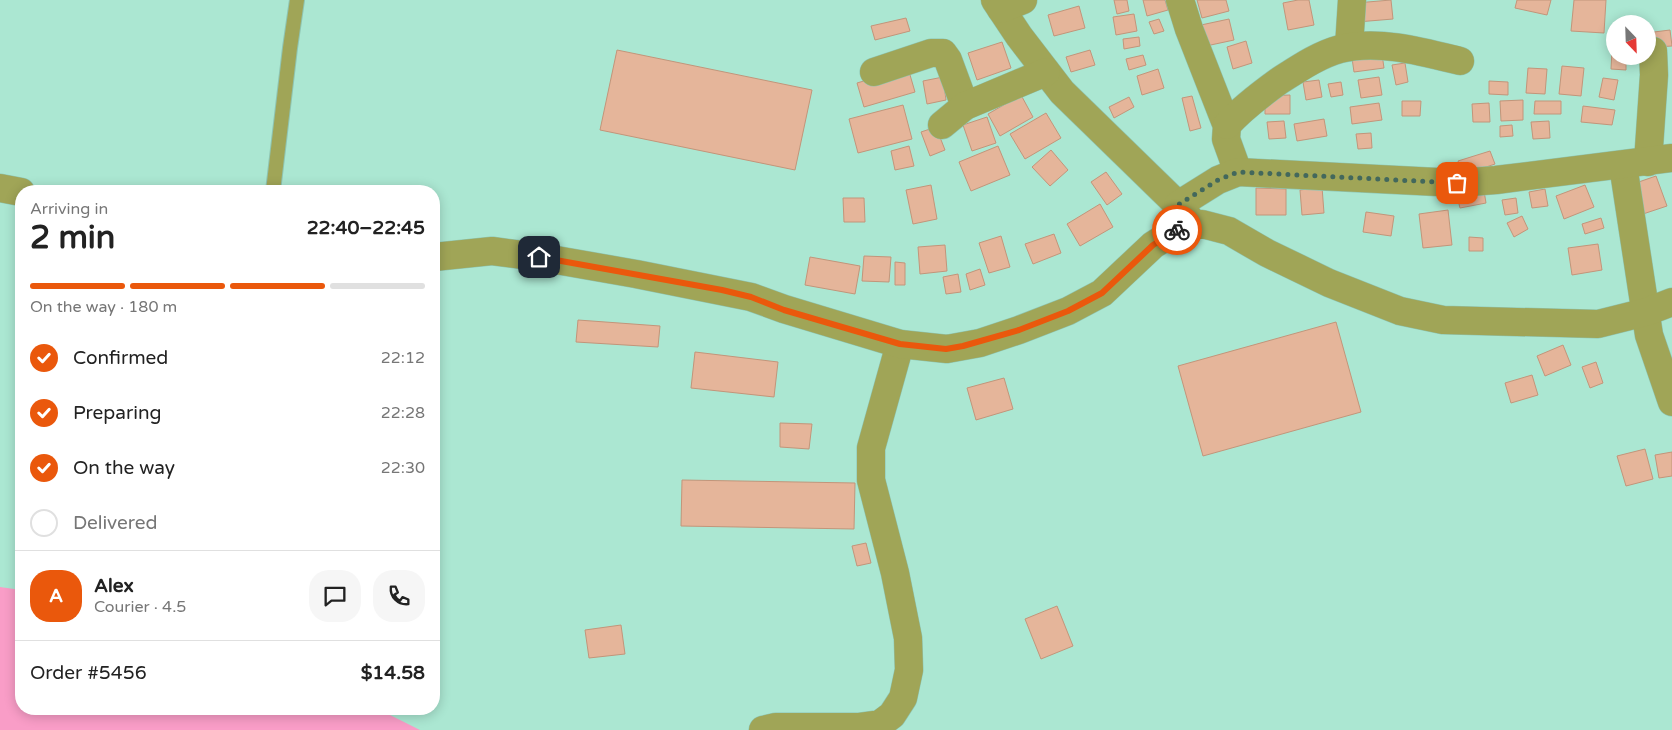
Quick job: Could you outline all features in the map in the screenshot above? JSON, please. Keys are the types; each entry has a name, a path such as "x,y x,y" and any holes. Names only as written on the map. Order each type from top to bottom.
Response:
{"street":[{"path":"1180,0 1189,29 1227,125 1226,139 1238,172"},
{"path":"1349,47 1352,0"},
{"path":"1006,3 1019,36 1062,92 1186,215 1202,224 1228,231 1267,253 1329,283 1400,311 1443,320 1598,324 1646,312 1672,302"},
{"path":"1227,125 1233,117 1262,93 1289,75 1326,54 1349,47 1394,47 1460,61"},
{"path":"874,72 931,53 943,53 948,60 965,106"},
{"path":"1654,65 1648,162 1646,312 1648,335 1672,402"},
{"path":"942,125 965,106 1046,72"},
{"path":"440,256 492,251 636,274 751,297 784,310 900,344 946,349 980,343 1019,330 1068,311 1102,293 1153,245 1180,228 1186,215 1218,180 1238,172 1457,183 1648,162"},
{"path":"0,188 15,191"},
{"path":"763,730 776,726 858,727 880,724 892,715 903,698 909,670 908,638 895,573 871,480 870,466 871,448 900,344"}],"lane":[{"path":"274,185 297,0"}],"shaded area":[{"path":"0,587 15,589 15,715 390,715 420,730 0,730"}],"building":[{"path":"1114,0 1127,0 1129,11 1117,14"},
{"path":"1143,0 1165,0 1168,10 1147,16"},
{"path":"1197,0 1226,0 1229,11 1202,18"},
{"path":"1309,0 1314,25 1288,30 1283,3"},
{"path":"1391,0 1393,19 1357,22 1356,3"},
{"path":"1517,0 1551,0 1547,15 1515,8"},
{"path":"1574,0 1606,0 1604,33 1571,31"},
{"path":"1079,6 1085,28 1054,36 1048,15"},
{"path":"1134,14 1137,31 1116,35 1113,17"},
{"path":"906,18 910,31 875,40 871,26"},
{"path":"1159,19 1164,31 1154,34 1149,22"},
{"path":"1229,19 1234,40 1206,46 1201,25"},
{"path":"1670,30 1672,46 1656,47 1656,32"},
{"path":"1139,37 1140,46 1124,49 1123,39"},
{"path":"1246,41 1252,63 1233,69 1227,47"},
{"path":"1002,42 1011,68 977,80 968,53"},
{"path":"1381,47 1384,68 1354,72 1351,51"},
{"path":"617,50 812,90 795,170 600,130"},
{"path":"1090,50 1095,65 1071,72 1066,57"},
{"path":"1143,55 1146,65 1129,70 1126,59"},
{"path":"1405,63 1408,82 1396,85 1392,65"},
{"path":"1611,65 1626,65 1626,70 1611,69"},
{"path":"1562,66 1584,68 1581,96 1559,94"},
{"path":"908,68 915,92 864,107 857,83"},
{"path":"1528,68 1547,69 1545,94 1526,93"},
{"path":"1158,69 1164,88 1142,95 1137,76"},
{"path":"943,77 946,100 927,104 923,81"},
{"path":"1379,77 1382,95 1361,98 1358,80"},
{"path":"1603,78 1618,80 1614,100 1599,97"},
{"path":"1319,80 1322,97 1306,100 1303,82"},
{"path":"1489,81 1508,82 1508,95 1489,94"},
{"path":"1341,82 1343,95 1331,97 1328,84"},
{"path":"1021,95 1033,117 1000,136 988,114"},
{"path":"1290,95 1290,114 1265,114 1265,96"},
{"path":"1192,96 1201,128 1190,131 1182,98"},
{"path":"1129,97 1134,107 1114,118 1109,107"},
{"path":"1523,100 1523,120 1501,121 1500,101"},
{"path":"1402,101 1421,101 1420,116 1402,116"},
{"path":"1535,101 1561,101 1561,114 1534,114"},
{"path":"1379,103 1382,120 1352,124 1350,107"},
{"path":"1489,103 1490,122 1473,122 1472,104"},
{"path":"903,105 912,139 858,153 849,119"},
{"path":"1583,106 1615,110 1612,125 1581,122"},
{"path":"1046,113 1061,138 1025,159 1010,134"},
{"path":"987,117 996,143 972,151 963,125"},
{"path":"1324,119 1327,136 1297,141 1294,124"},
{"path":"1284,121 1286,138 1269,139 1267,122"},
{"path":"1549,121 1550,138 1533,139 1531,122"},
{"path":"1512,125 1513,136 1500,137 1500,126"},
{"path":"936,127 945,150 930,156 921,132"},
{"path":"1371,133 1372,148 1358,149 1356,134"},
{"path":"909,146 914,166 895,170 891,151"},
{"path":"998,146 1010,175 971,191 959,162"},
{"path":"1051,150 1068,170 1050,186 1032,167"},
{"path":"1490,151 1495,164 1463,175 1458,161"},
{"path":"1106,172 1122,194 1107,205 1091,182"},
{"path":"1656,176 1667,206 1640,215 1630,185"},
{"path":"931,185 937,219 913,224 906,190"},
{"path":"1585,185 1594,207 1564,219 1556,196"},
{"path":"1322,187 1324,213 1302,215 1300,190"},
{"path":"1256,188 1286,189 1286,215 1256,215"},
{"path":"1545,189 1548,206 1532,208 1529,192"},
{"path":"1484,191 1486,203 1460,208 1457,196"},
{"path":"843,198 864,198 865,222 844,222"},
{"path":"1516,198 1518,213 1505,215 1502,200"},
{"path":"1100,204 1113,227 1080,246 1067,224"},
{"path":"1448,210 1452,245 1423,248 1419,214"},
{"path":"1366,212 1394,216 1391,236 1363,232"},
{"path":"1522,216 1528,229 1514,237 1507,223"},
{"path":"1601,218 1604,228 1585,234 1582,224"},
{"path":"1054,234 1061,253 1033,264 1025,244"},
{"path":"1001,236 1010,267 989,273 979,243"},
{"path":"1469,237 1483,238 1483,251 1469,251"},
{"path":"1598,244 1602,270 1572,275 1568,248"},
{"path":"945,245 947,271 920,274 918,247"},
{"path":"864,256 891,257 889,282 862,281"},
{"path":"810,257 860,266 855,294 805,285"},
{"path":"895,262 905,263 905,285 895,285"},
{"path":"980,269 985,285 970,290 966,274"},
{"path":"958,274 961,292 946,294 943,277"},
{"path":"578,320 660,326 658,347 576,342"},
{"path":"1336,322 1361,412 1203,456 1178,366"},
{"path":"1563,345 1571,365 1545,376 1537,356"},
{"path":"695,352 778,362 774,397 691,388"},
{"path":"1596,362 1603,383 1590,388 1582,367"},
{"path":"1532,375 1538,395 1511,403 1505,383"},
{"path":"1004,378 1013,409 976,420 967,388"},
{"path":"780,423 812,424 809,449 780,447"},
{"path":"1645,449 1653,479 1626,486 1617,456"},
{"path":"1672,452 1672,476 1659,478 1655,455"},
{"path":"682,480 855,483 854,529 681,526"},
{"path":"866,543 871,563 857,566 852,546"},
{"path":"1057,606 1073,646 1041,659 1025,619"},
{"path":"621,625 625,654 589,658 585,630"}],"way so far":[{"path":"1177,230 1194,225 1178,205 1218,180 1238,172 1282,176 1357,177 1457,183"}],"route":[{"path":"539,257 722,290 751,297 784,310 900,344 946,349 980,343 1068,311 1102,293 1153,245 1177,230"}]}
